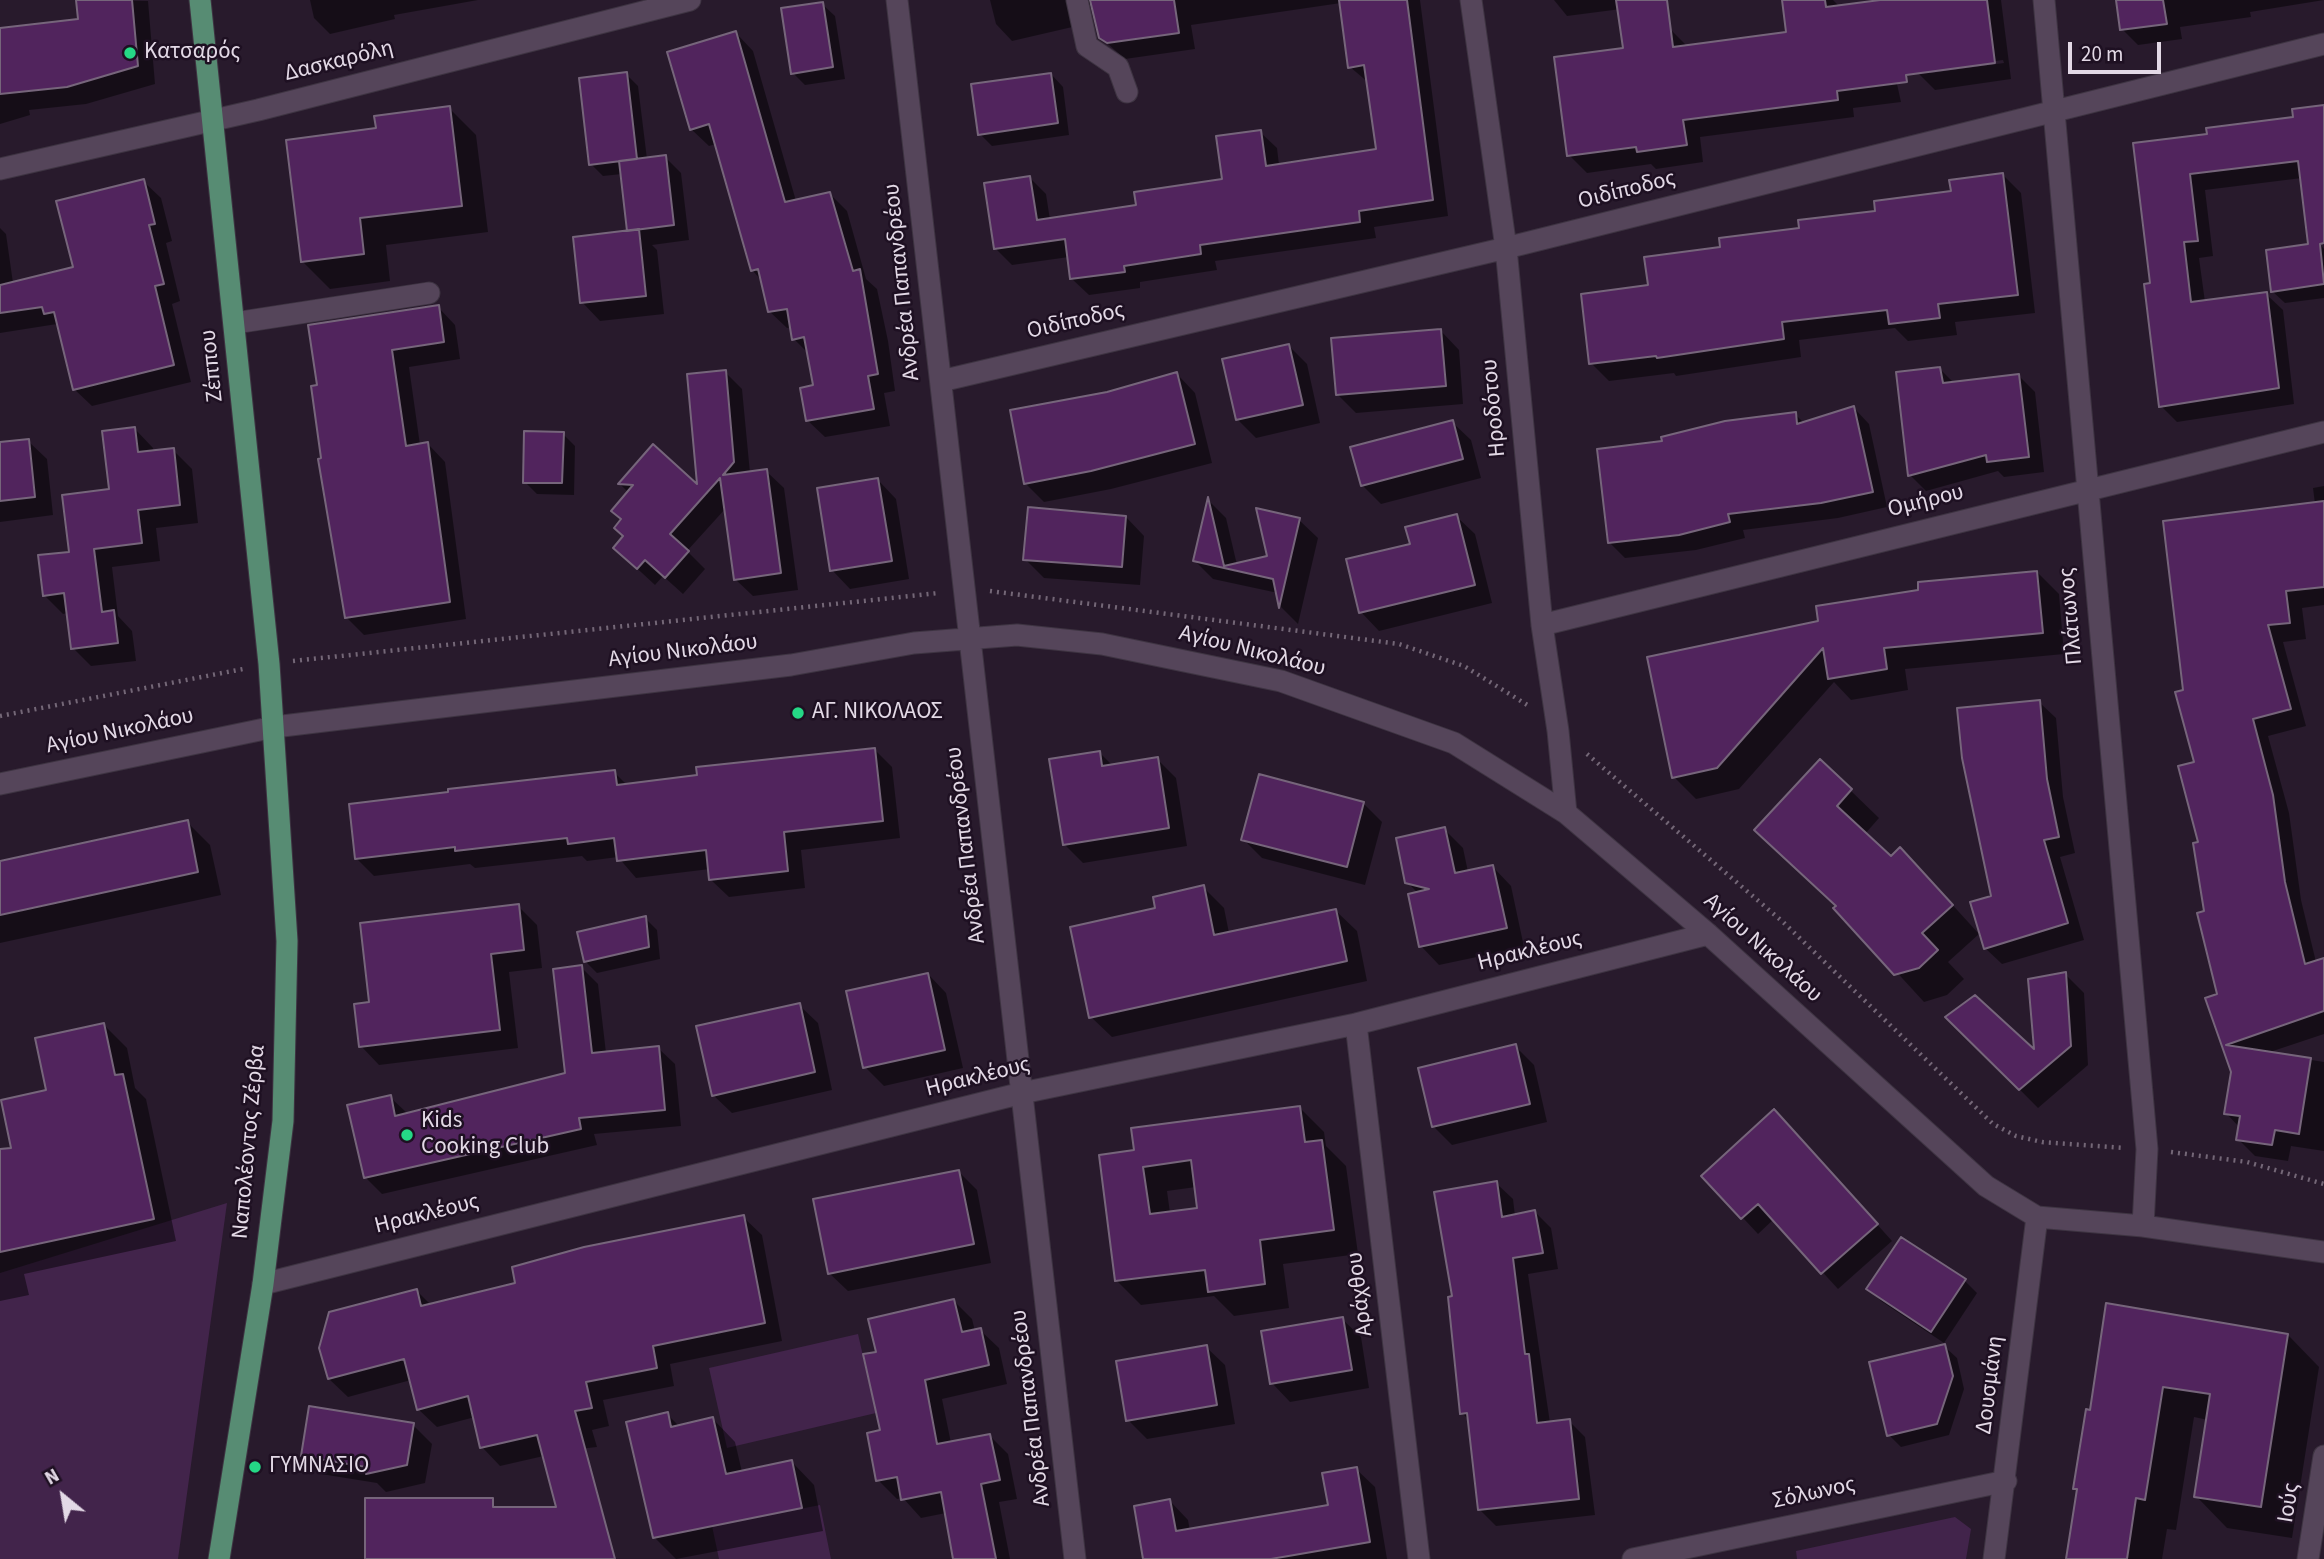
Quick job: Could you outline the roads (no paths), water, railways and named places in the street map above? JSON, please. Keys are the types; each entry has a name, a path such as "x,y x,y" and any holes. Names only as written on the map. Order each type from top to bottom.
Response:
{"main road":[{"name":"Ζέππου","path":"200,0 235,323 274,727"},
{"name":"Ναπολέοντος Ζέρβα","path":"219,1559 262,1284 283,1121 287,941 274,727"}],"street":[{"name":"Δασκαρόλη","path":"0,169 212,121 690,0"},
{"name":"Ανδρέα Παπανδρέου","path":"897,0 1075,1559"},
{"path":"1077,0 1087,46 1118,66 1127,92"},
{"name":"Ηροδότου","path":"1471,0 1506,248 1542,625 1559,731 1566,813"},
{"name":"Πλάτωνος","path":"2044,0 2147,1149 2143,1226"},
{"name":"Οιδίποδος","path":"941,381 1506,248 2324,44"},
{"path":"235,323 429,293"},
{"name":"Ομήρου","path":"1542,625 2324,432"},
{"name":"Αγίου Νικολάου","path":"0,784 274,727 777,667 970,637 1017,635 1102,644 1281,681 1454,743 1566,813 1708,934 1986,1186 2037,1217 2143,1226 2324,1252"},
{"name":"Ηρακλέους","path":"262,1284 1022,1093 1356,1024 1708,934"},
{"name":"Αράχθου","path":"1356,1024 1419,1559"},
{"name":"Δουσμάνη","path":"1994,1559 2006,1481 2037,1217"},
{"name":"Ιούς","path":"2308,1559 2324,1456"},
{"name":"Σόλωνος","path":"1633,1559 2006,1481"}],"place":[{"name":"Κατσαρός","path":"130,53"},
{"name":"ΑΓ. ΝΙΚΟΛΑΟΣ","path":"798,713"},
{"name":"Kids Cooking Club","path":"407,1135"},
{"name":"ΓΥΜΝΑΣΙΟ","path":"255,1467"}]}
